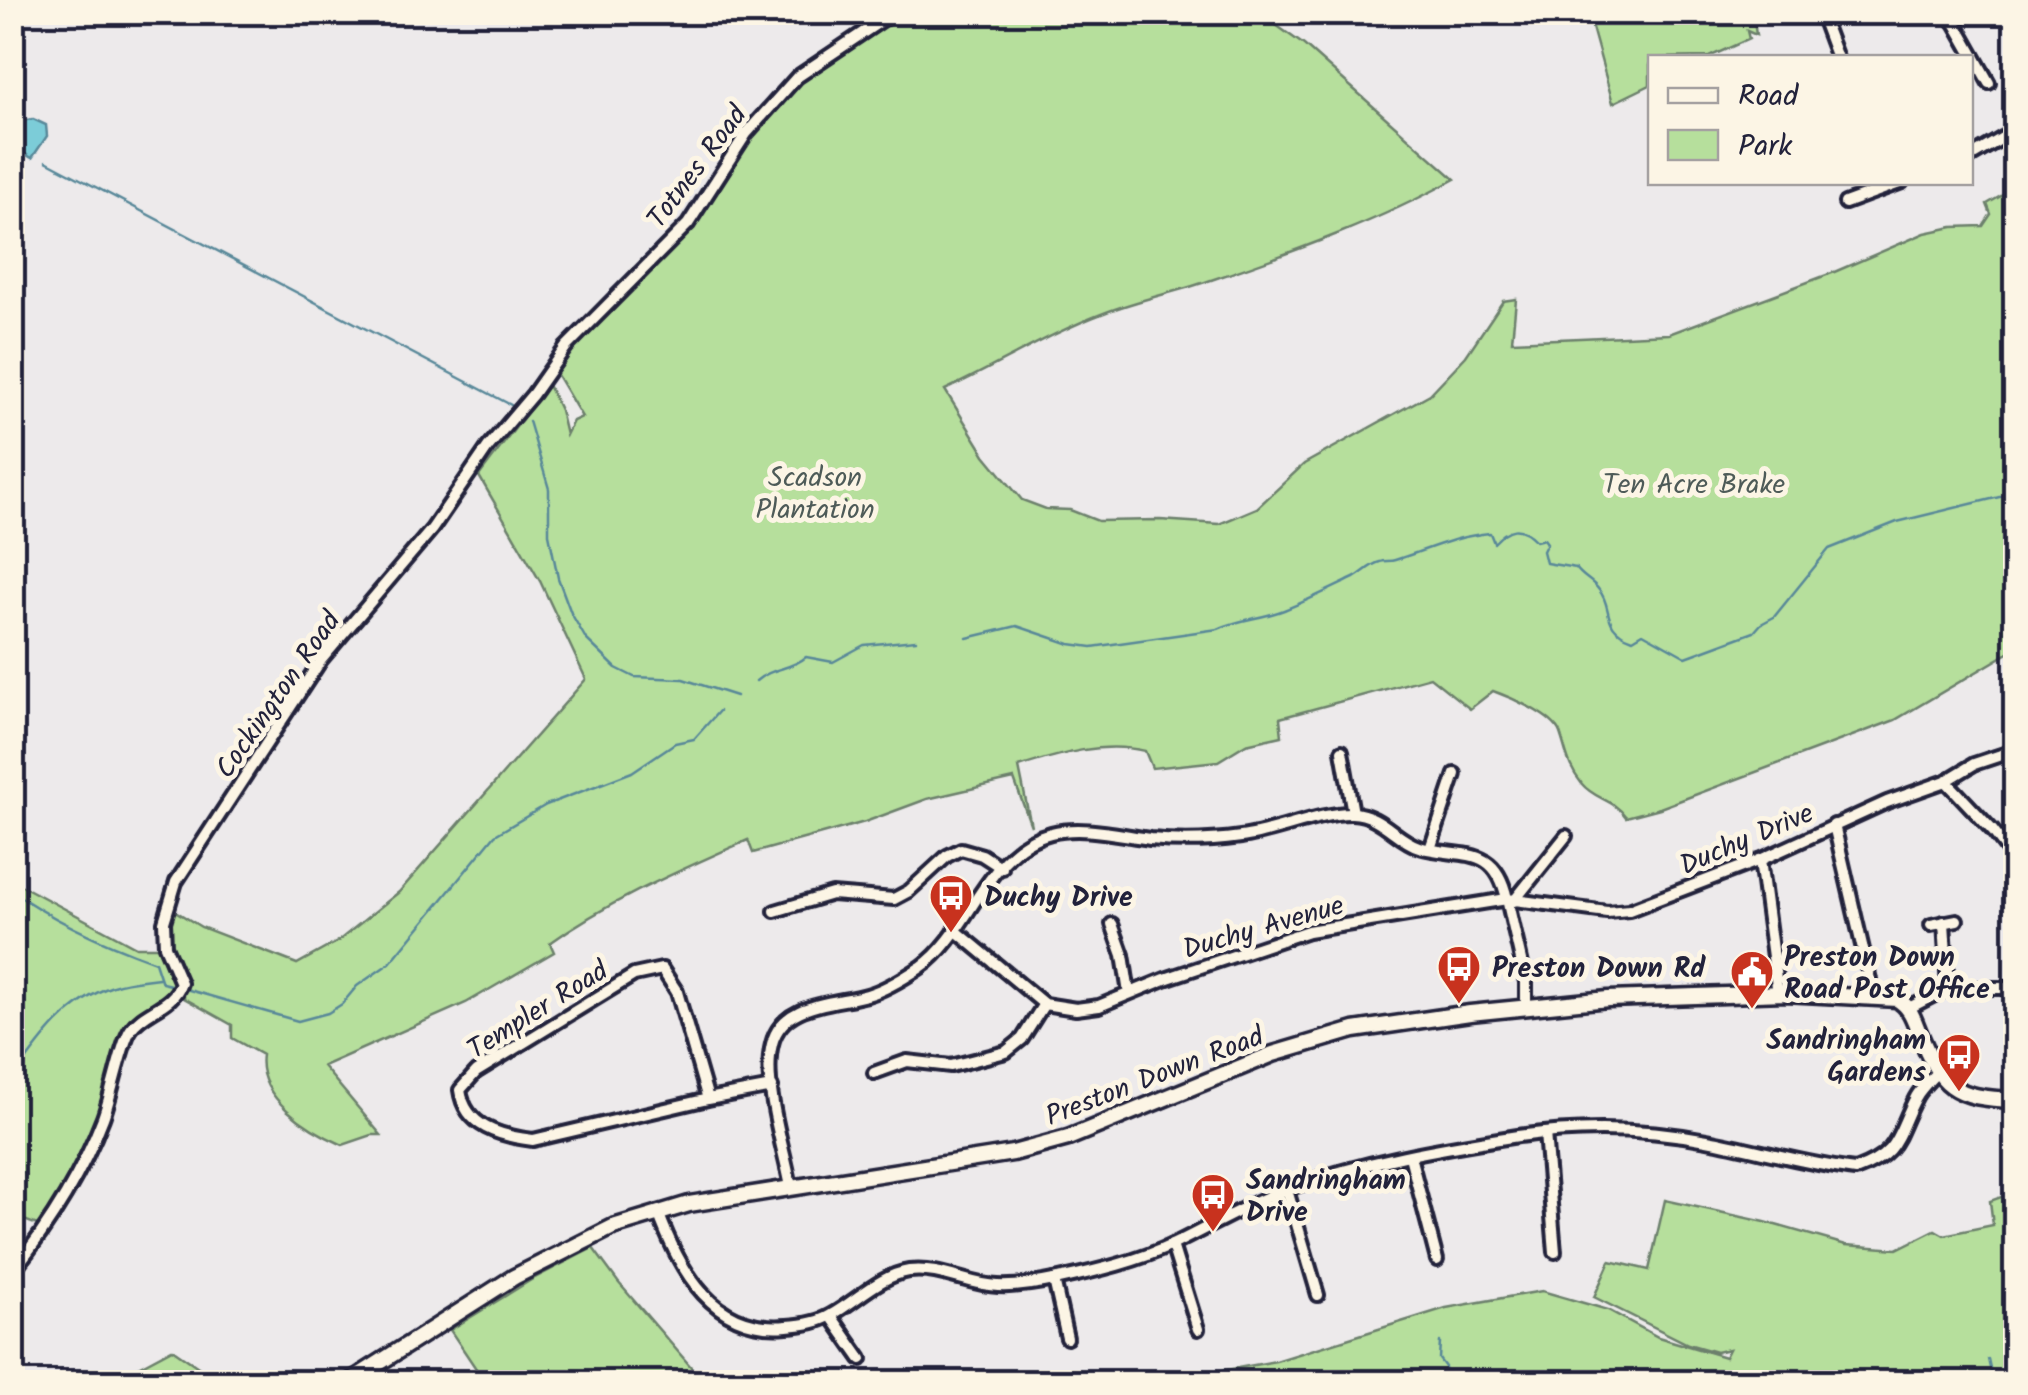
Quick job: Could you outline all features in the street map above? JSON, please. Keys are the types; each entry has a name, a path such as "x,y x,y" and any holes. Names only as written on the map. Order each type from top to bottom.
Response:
{"street":[{"name":"Totnes Road","path":"516,415 566,347 695,216 746,134 778,97 811,67 894,12"},
{"path":"1820,12 1836,55"},
{"path":"1971,12 1952,17 1989,83"},
{"path":"1973,156 2016,130"},
{"path":"1844,204 1883,186"},
{"name":"Cockington Road","path":"12,1272 43,1230 84,1161 109,1103 129,1031 178,993 181,983 165,946 164,922 176,882 321,660 432,529 516,415"},
{"name":"Duchy Drive","path":"1511,900 1607,912 1628,910 1760,860 1924,786 1946,782 1974,764 2016,750"},
{"path":"1342,751 1353,812"},
{"path":"1430,849 1455,774"},
{"path":"1946,782 2016,861"},
{"path":"791,1187 772,1087 772,1042 784,1023 818,1004 870,995 934,957 984,887 1021,848 1053,832 1211,840 1242,837 1353,812 1388,824 1415,846 1470,852 1499,875 1511,900 1526,982 1526,1006"},
{"path":"1834,825 1874,997"},
{"path":"1511,900 1566,836"},
{"path":"775,911 832,894 894,899 960,849 982,855 1002,868"},
{"path":"1760,860 1778,994"},
{"name":"Duchy Avenue","path":"1044,1004 1076,1009 1099,1006 1268,942 1385,916 1442,912 1511,900"},
{"path":"1931,924 1957,920"},
{"path":"1944,922 1948,988"},
{"path":"1112,924 1130,993"},
{"path":"874,1073 907,1061 951,1066 1006,1052 1022,1039 1044,1004 955,930"},
{"name":"Templer Road","path":"708,1099 677,992 662,969 634,974 476,1072 460,1090 462,1108 480,1124 514,1138 533,1140 772,1087"},
{"path":"2016,988 1948,988 1910,1008 1938,1072 1959,1093 2016,1100"},
{"name":"Preston Down Road","path":"349,1382 547,1258 613,1227 658,1212 791,1187 1013,1153 1068,1138 1242,1066 1328,1037 1397,1022 1608,1000 1778,994 1897,999 1910,1008"},
{"path":"658,1212 674,1254 698,1291 732,1318 768,1327 831,1316 903,1272 944,1273 997,1286 1054,1280 1172,1245 1287,1190 1376,1160 1545,1134 1618,1130 1693,1138 1855,1170 1878,1162 1890,1152 1918,1093 1938,1072"},
{"path":"1545,1134 1555,1252"},
{"path":"1410,1156 1437,1260"},
{"path":"1287,1190 1318,1295"},
{"path":"1172,1245 1198,1329"},
{"path":"1054,1280 1068,1338"},
{"path":"831,1316 861,1359"}],"green space":[{"path":"900,13 1259,13 1304,45 1455,179 1367,222 1306,246 1083,321 945,390 985,455 1022,500 1046,509 1070,510 1098,521 1219,524 1257,508 1304,464 1430,394 1466,356 1503,301 1516,299 1512,341 1669,334 1832,273 1925,233 1983,226 1991,214 1987,204 2015,188 2015,649 1895,720 1660,808 1626,817 1582,784 1570,765 1560,733 1541,714 1493,691 1470,709 1430,677 1280,718 1282,736 1246,744 1218,761 1152,768 1145,751 1113,747 1065,754 1019,767 1031,826 1014,779 927,799 865,822 753,853 748,840 597,913 550,943 554,952 466,1003 323,1066 381,1135 343,1145 315,1131 276,1098 262,1071 262,1055 232,1038 232,1025 184,998 184,985 169,935 172,909 201,927 297,964 337,942 399,892 586,679 540,581 479,476 548,385 566,435 573,421 582,417 554,370 562,359 685,234 771,108 823,64"},
{"path":"1588,13 1753,13 1756,35 1747,31 1749,39 1713,55 1648,55 1648,86 1613,103"},
{"path":"13,881 136,947 162,947 176,983 171,992 126,1028 106,1102 90,1143 40,1226 13,1216"},
{"path":"2015,1192 2015,1382 1161,1382 1276,1361 1446,1308 1542,1291 1608,1310 1658,1337 1725,1357 1729,1349 1716,1352 1688,1344 1594,1297 1610,1261 1649,1270 1665,1200 1846,1245 1897,1249 1935,1230 1944,1235 1993,1225 1990,1201"},
{"path":"593,1248 704,1382 485,1382 450,1330 531,1280"},
{"path":"172,1349 220,1382 110,1382"}],"water":[{"path":"33,119 46,125 47,136 32,158 13,147 12,122"}],"waterway":[{"path":"46,161 511,405"},
{"path":"529,421 549,489 549,534 558,578 586,639 616,668 634,677 683,679 736,696"},
{"path":"967,638 1017,626 1070,644 1092,647 1218,629 1293,606 1382,561 1477,535 1490,533 1494,543 1504,534 1519,530 1536,541 1544,539 1546,563 1576,568 1593,584 1616,629 1633,639 1643,633 1686,657 1754,632 1774,617 1829,549 1897,522 2016,493"},
{"path":"756,681 806,657 833,662 864,645 916,640"},
{"path":"182,988 298,1021 328,1013 390,963 495,835 546,805 632,772 675,743 694,739 719,711"},
{"path":"12,891 81,931 155,962 162,983 175,986"},
{"path":"12,1080 43,1038 81,1002 118,984 159,978"},
{"path":"1440,1342 1439,1359 1448,1382"},
{"path":"1988,1359 1993,1382"}],"place":[{"name":"Duchy Drive","path":"951,934"},
{"name":"Preston Down Rd","path":"1459,1005"},
{"name":"Preston Down Road Post Office","path":"1752,1010"},
{"name":"Sandringham Gardens","path":"1959,1093"},
{"name":"Sandringham Drive","path":"1213,1233"}],"park label":[{"name":"Ten Acre Brake","path":"1694,483"},
{"name":"Scadson Plantation","path":"815,492"}]}
